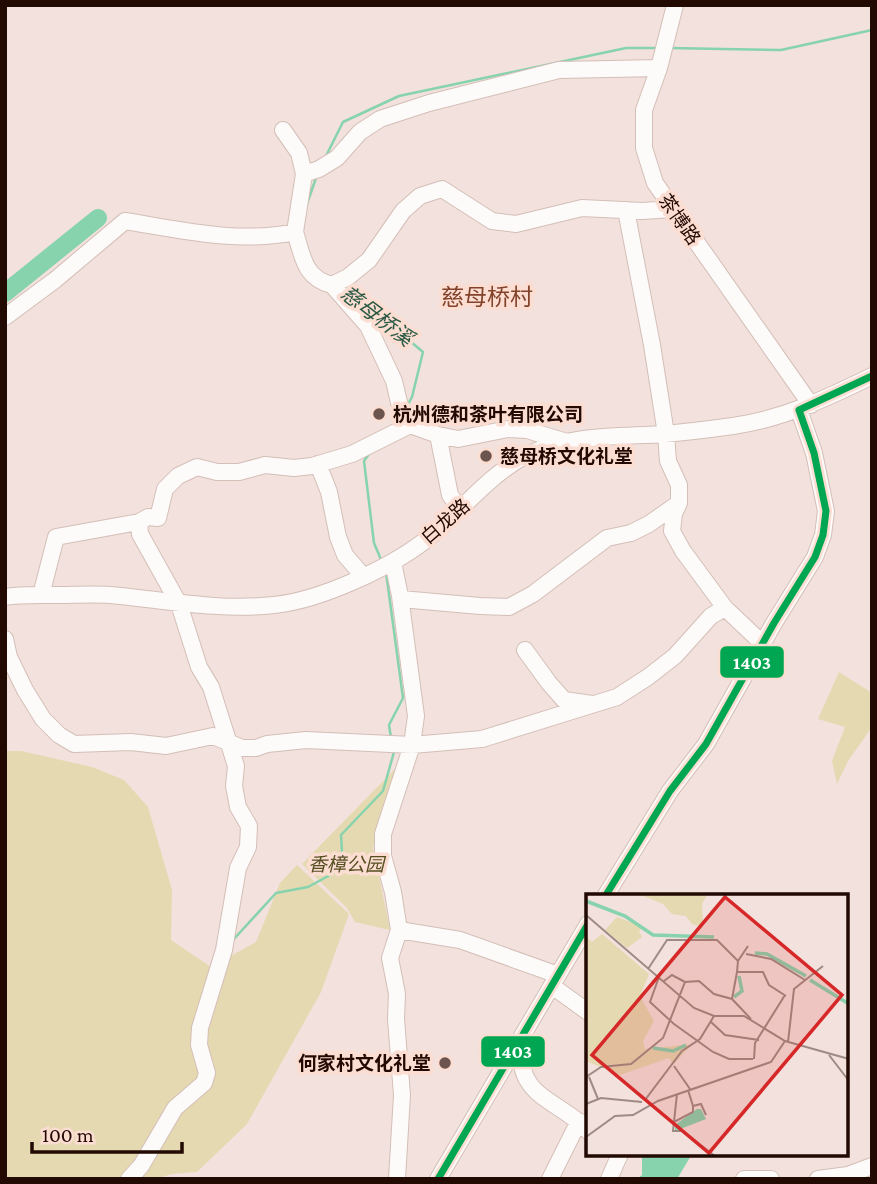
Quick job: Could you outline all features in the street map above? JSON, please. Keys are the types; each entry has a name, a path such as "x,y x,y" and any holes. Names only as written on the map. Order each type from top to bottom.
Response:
{"street":[{"name":"茶博路","path":"607,894 670,791 706,744 815,557 823,535 826,511 805,408 672,209 656,183 644,148 644,110 675,5"},
{"path":"304,174 337,158 360,132 380,119 429,103 559,70 662,55"},
{"path":"283,130 299,153 304,174 295,232 308,270 318,281 332,285 368,326 394,381 402,415 410,425 458,439 508,429 527,430 567,442"},
{"path":"332,285 348,277 369,260 403,211 420,196 442,189 492,221 516,224 582,208 672,209"},
{"path":"626,210 666,433 668,461 679,485 679,503 674,514 672,531 725,608 763,644"},
{"path":"5,317 55,280 125,221 206,234 272,236 295,232"},
{"name":"白龙路","path":"5,597 109,595 179,604 239,607 302,600 393,562 430,537 498,473 525,456 567,442 589,438 736,426 805,408 872,376"},
{"path":"41,595 56,537 139,522 148,517 158,518 165,489 178,476 197,467 217,472 239,472 265,465 295,468 318,464 352,454 410,425"},
{"path":"438,435 450,495 460,509"},
{"path":"318,464 329,492 341,546 363,576"},
{"path":"401,599 509,607 533,594 607,538 640,528 679,503"},
{"path":"129,1179 152,1149 175,1108 204,1083 207,1073 199,1045 200,1028 224,950 238,868 248,847 249,826 238,807 234,786 236,766 211,687 199,667 179,604 140,534 139,522"},
{"path":"393,562 401,599 416,716 412,745 383,834 383,856 393,891 399,930 390,958 397,994 396,1019 402,1095 397,1179"},
{"path":"5,639 9,657 43,719 59,735 74,744 131,742 166,746 213,736 246,748 306,740 412,745 482,739 617,697 675,656 711,616 725,608"},
{"path":"525,650 564,699 596,705"},
{"path":"438,1179 586,927"},
{"path":"399,930 460,940 555,981 586,1010"},
{"path":"518,1043 528,1082 585,1127"},
{"path":"550,1179 576,1127 585,1127"},
{"path":"603,1156 607,1162 609,1179"},
{"path":"609,1179 619,1156"},
{"path":"818,1179 848,1175 872,1166"},
{"path":"744,1179 771,1179"}],"green space":[{"path":"839,672 872,693 872,727 848,761 837,784 832,761 845,727 818,719"},
{"path":"5,751 21,751 92,767 124,780 148,807 172,890 171,940 211,967 256,942 280,883 297,865 349,914 321,992 247,1124 197,1172 172,1174 155,1179 5,1179"},
{"name":"香樟公园","path":"398,766 373,847 390,930 355,922 347,908 302,864"}],"shaded area":[{"path":"642,1156 691,1156 677,1179 637,1179 642,1175"}],"waterway":[{"name":"慈母桥溪","path":"669,48 781,50 872,30"},
{"name":"慈母桥溪","path":"326,156 343,122 399,96 626,48 659,48"},
{"name":"慈母桥溪","path":"307,204 316,178"},
{"path":"5,293 98,218"},
{"name":"慈母桥溪","path":"350,295 373,310 423,352 412,397 406,408"},
{"name":"慈母桥溪","path":"369,454 364,461 374,543 382,562"},
{"name":"慈母桥溪","path":"386,572 403,698 389,725 391,738"},
{"name":"慈母桥溪","path":"233,940 276,893 308,887 343,868 341,835 383,791 394,752"}],"transit line":[{"name":"1403","path":"799,410 872,376"},
{"name":"1403","path":"607,894 670,791 706,744 774,623 815,557 823,535 826,511 814,453 799,410"},
{"name":"1403","path":"438,1179 586,927"}],"place":[{"name":"杭州德和茶叶有限公司","path":"379,414"},
{"name":"慈母桥文化礼堂","path":"486,456"},
{"name":"何家村文化礼堂","path":"445,1063"}],"district":[{"name":"慈母桥村","path":"487,297"}]}
